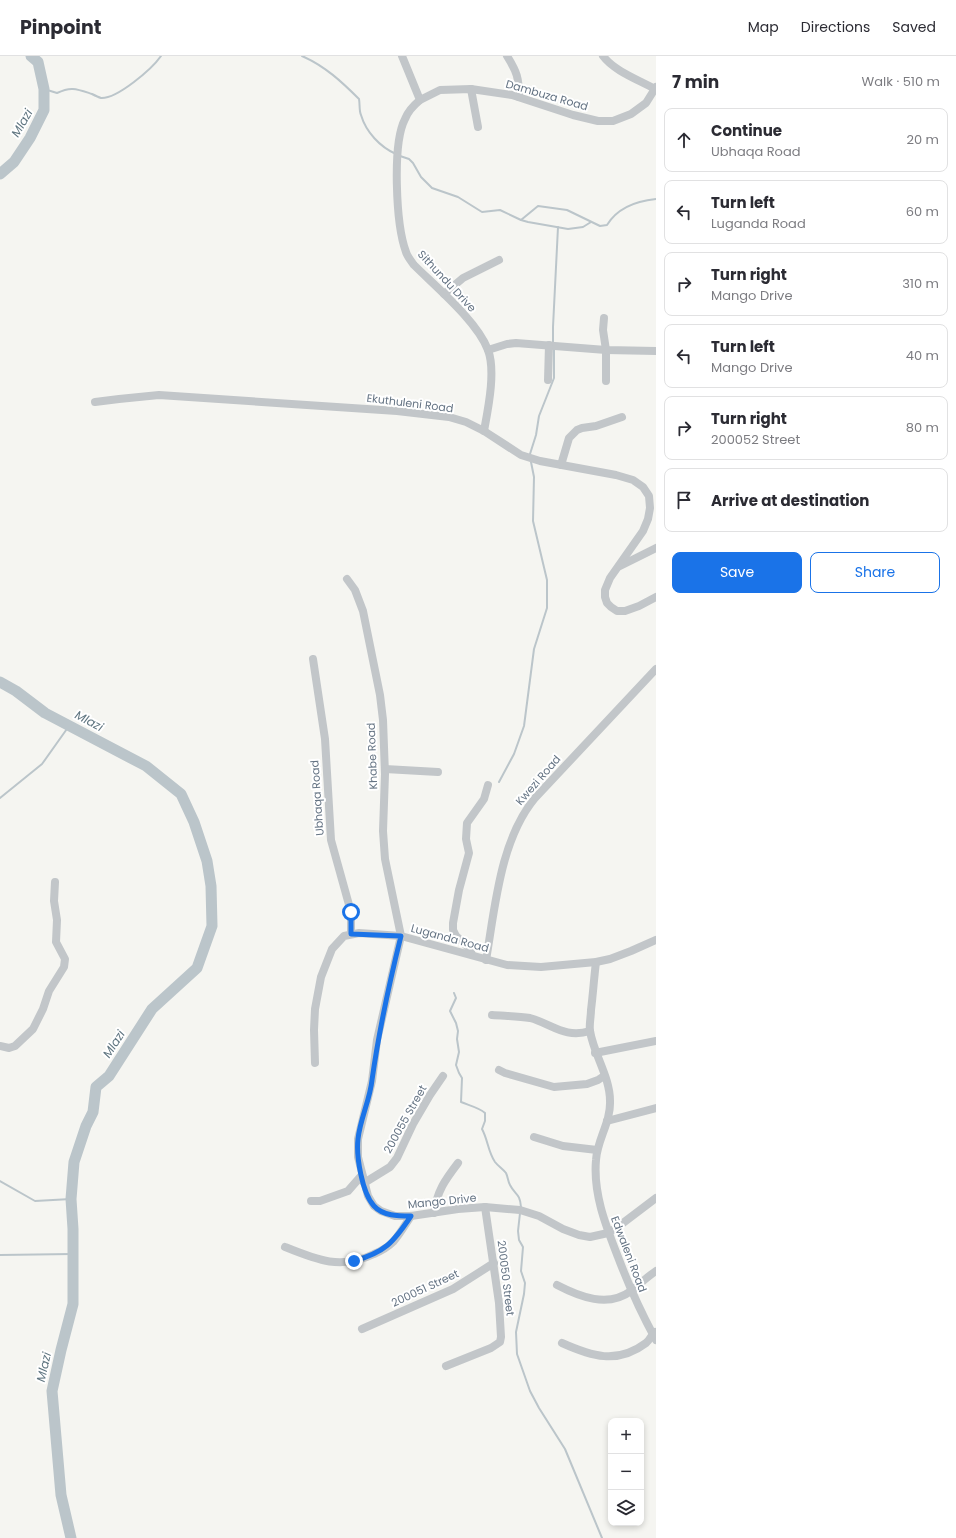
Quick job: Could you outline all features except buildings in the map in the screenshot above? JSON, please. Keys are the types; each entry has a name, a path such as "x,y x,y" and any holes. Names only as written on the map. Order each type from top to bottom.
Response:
{"street":[{"path":"402,56 420,100"},
{"path":"507,56 516,70 519,79 519,97"},
{"path":"603,56 607,62 655,88"},
{"name":"Dambuza Road","path":"420,100 440,90 471,89 519,97 572,115 598,121 613,122 631,114 646,103 655,88"},
{"path":"471,89 478,127"},
{"name":"Sithundu Drive","path":"420,100 414,105 404,119 398,141 396,160 401,234 406,253 414,265 474,326 488,350 491,365 490,391 484,431"},
{"path":"444,294 463,278 499,260"},
{"path":"604,318 603,330 606,350 606,381"},
{"path":"488,350 507,344 516,343 606,350 656,351"},
{"path":"548,380 549,345"},
{"name":"Ekuthuleni Road","path":"95,402 159,395 390,410 449,417 466,422 484,431 522,455 540,461 616,475 633,480 643,487 649,496 649,513 643,531 610,578 605,590 607,603 617,611 625,611 639,606 656,597"},
{"path":"561,465 569,438 577,430 596,426 622,417"},
{"path":"617,567 656,548"},
{"name":"Khabe Road","path":"347,579 352,584 359,599 375,667 383,720 385,769 385,859 401,936"},
{"name":"Ubhaqa Road","path":"313,659 325,738 331,840 351,912 351,934"},
{"name":"Kwezi Road","path":"486,960 496,902 507,853 521,816 535,798 656,669"},
{"path":"385,769 438,772"},
{"path":"472,955 470,949 456,936 453,930 453,924 459,890 469,853 466,839 467,822 484,799 488,785"},
{"path":"0,1046 9,1048 15,1046 33,1029 43,1009 49,991 64,967 64,959 56,942 57,920 54,901 55,882"},
{"path":"315,1063 315,1009 320,977 332,949 344,936 351,934"},
{"name":"Luganda Road","path":"351,934 401,936 507,965 534,967 596,962 610,959 656,940"},
{"name":"Mango Drive","path":"401,936 378,1040 372,1081 358,1139 358,1157 363,1179 374,1206 380,1211 395,1216 411,1216 485,1208 520,1210 530,1212 563,1229 579,1235 590,1237 608,1233 656,1198"},
{"name":"Edwaleni Road","path":"596,962 590,1031 595,1052 608,1087 610,1101 607,1121 601,1136 598,1150 595,1172 597,1188 604,1223 631,1291 655,1335"},
{"path":"492,1016 511,1016 531,1019 565,1032 578,1033 590,1031"},
{"path":"595,1052 656,1041"},
{"path":"499,1070 554,1087 588,1084 604,1076"},
{"name":"200055 Street","path":"311,1202 325,1200 348,1191 363,1179 390,1167 397,1158 413,1124 443,1076"},
{"path":"607,1121 656,1108"},
{"path":"534,1137 563,1146 598,1150"},
{"path":"434,1213 438,1192 458,1163"},
{"name":"200050 Street","path":"446,1366 492,1348 500,1342 501,1331 499,1303 485,1208"},
{"path":"285,1247 326,1262 340,1263 354,1261 368,1257 392,1243 411,1216"},
{"name":"200051 Street","path":"362,1329 453,1289 494,1262"},
{"path":"557,1285 577,1295 602,1300 612,1299 631,1291 656,1271"},
{"path":"562,1343 591,1355 602,1357 616,1356 637,1349 655,1335"}],"waterway":[{"name":"Mlazi","path":"0,174 14,162 30,138 44,110 44,89 38,62 31,56"},
{"path":"44,89 57,93 74,89 87,92 101,98 108,97 125,89 150,68 161,56"},
{"path":"302,56 326,70 359,99 360,113 370,133 379,143 396,154"},
{"path":"400,156 409,159 421,177 432,188 458,197 482,212 500,210 521,220 538,206 567,210 600,226 607,225 622,209 641,201 656,199"},
{"path":"521,220 568,229 583,227 591,222"},
{"path":"553,345 558,227"},
{"path":"530,454 536,435 539,416 554,378 554,349"},
{"path":"499,782 514,754 524,726 534,649 547,608 547,580 533,521 534,477 531,462"},
{"name":"Mlazi","path":"0,682 16,691 45,713 146,766 181,794 194,822 207,861 211,886 212,926 197,968 152,1009 109,1076 96,1087 93,1112 86,1126 74,1162 71,1199 73,1229 73,1304 52,1391 61,1495 71,1538"},
{"path":"0,798 42,764 69,726"},
{"path":"454,993 456,998 450,1011 458,1031 457,1039 459,1052 456,1065 462,1078 461,1102 477,1108 485,1113 485,1121 482,1129 491,1154 495,1162 506,1173 509,1184 520,1199 521,1207"},
{"path":"0,1181 35,1201 71,1199"},
{"path":"520,1213 518,1231 519,1240 523,1247 521,1271 525,1283 516,1332 517,1354 530,1391 565,1449 602,1538"},
{"path":"0,1255 72,1254"}],"route":[{"path":"351,912 351,934 360,933 401,936 392,970 378,1040 372,1081 361,1122 358,1139 358,1157 368,1196 374,1206 380,1211 395,1216 411,1216 392,1243 368,1257 354,1261"}]}
